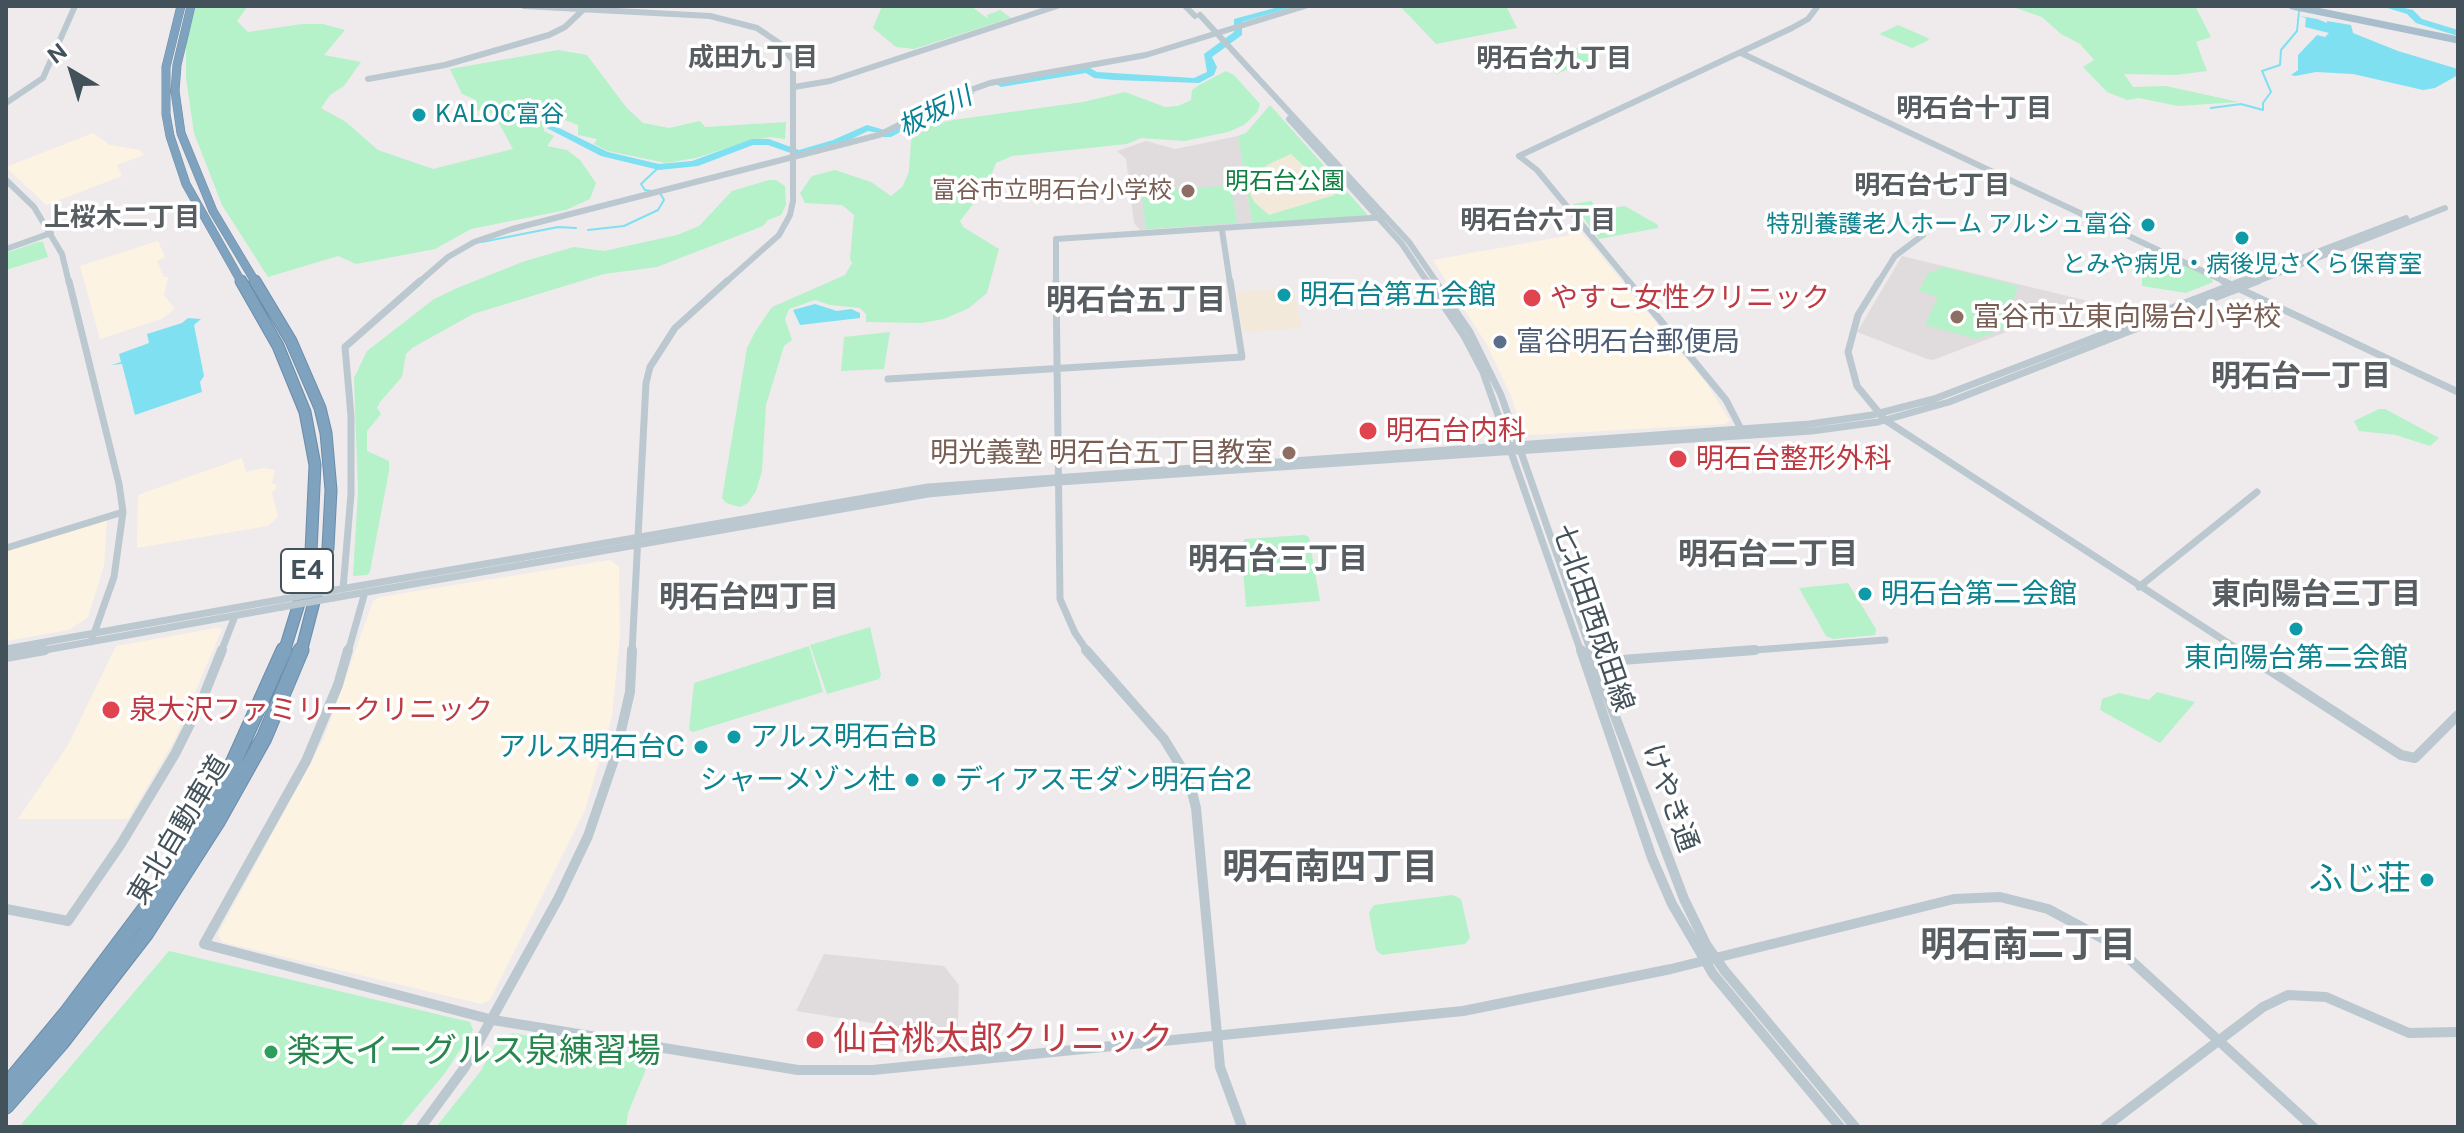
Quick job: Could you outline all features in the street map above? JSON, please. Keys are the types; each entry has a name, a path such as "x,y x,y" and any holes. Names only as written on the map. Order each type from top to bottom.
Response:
{"highway":[{"name":"東北自動車道","path":"6,1086 130,930 217,794 281,661 305,584 311,552 315,465 305,412 278,346 186,184 170,136 166,114 166,67 181,6"},
{"name":"東北自動車道","path":"6,1106 61,1043 154,921 217,822 264,738 299,658 321,582 332,519 326,433 309,379 291,341 213,211 181,133 175,91 177,65 191,6"},
{"path":"6,1113 61,1043"}],"main road":[{"path":"2292,6 2458,40"}],"street":[{"path":"6,103 43,78 75,6"},
{"path":"421,1127 465,1067 493,1020 588,836 615,757 630,692 646,383 650,367 675,328 779,235 790,215 793,201 794,69 788,51 775,39 751,26 710,16 524,6"},
{"path":"794,87 830,81 1057,6"},
{"path":"1185,6 1198,15"},
{"path":"1192,6 1383,218 1425,274 1483,372 1514,447"},
{"path":"337,592 351,494 351,416 345,347 448,257 489,236 879,135 965,92 990,83 1122,61 1305,6"},
{"path":"1741,429 1726,400 1534,166 1519,156 1802,23 1818,6"},
{"path":"368,79 445,65 549,35 565,27 585,8"},
{"path":"1741,53 2458,392"},
{"path":"6,180 34,207 62,254 114,460 123,512 114,577 91,642"},
{"path":"1514,447 1812,431 1882,417 2445,208 2437,207 2395,221 2237,285"},
{"path":"1242,1127 1228,1095 1215,1035 1192,793 1177,758 1089,654 1060,599 1056,239 1383,218"},
{"path":"888,379 1242,357 1222,230"},
{"path":"6,249 51,233"},
{"path":"1923,235 1895,256 1858,315 1851,335 1848,352 1851,372 1857,386 1882,417 2139,587 2408,759 2415,758 2458,715"},
{"path":"6,649 639,539 928,494 1058,479 1882,417"},
{"name":"けやき通","path":"1514,447 1668,865 1709,959 1855,1127"},
{"name":"七北田西成田線","path":"1514,447 1652,858 1709,959 1750,1022 1840,1127"},
{"path":"2139,587 2257,492"},
{"path":"6,548 123,512"},
{"path":"337,592 365,592 639,539"},
{"path":"365,592 338,685 306,761 204,944 493,1020 798,1070 873,1070 1463,1011 1709,959 1954,899 2007,898 2066,917 2113,944 2313,1127"},
{"path":"6,657 235,616 283,603"},
{"path":"6,909 68,921 121,844 173,758 202,700 235,616"},
{"path":"1595,662 1885,640"},
{"path":"2105,1127 2270,1002 2297,994 2336,1001 2379,1023 2409,1033 2458,1032"}],"shaded area":[{"path":"93,133 110,145 140,150 144,155 117,165 122,176 46,205 6,167"},
{"name":"富谷市立明石台小学校","path":"1238,136 1252,223 1140,230 1134,223 1126,159 1117,151 1146,141 1175,149"},
{"path":"1582,233 1707,384 1730,421 1725,424 1532,435 1522,430 1511,396 1487,345 1433,260"},
{"path":"158,241 165,257 157,261 164,277 168,277 164,295 175,309 161,319 100,339 80,266"},
{"name":"富谷市立東向陽台小学校","path":"1902,256 2088,301 1933,360 1927,359 1857,332"},
{"path":"242,458 246,472 264,468 275,470 272,483 277,486 272,493 278,517 268,526 137,548 138,495"},
{"path":"107,520 104,566 88,617 69,630 6,641 6,550"},
{"path":"610,560 619,567 620,635 612,717 585,810 490,1000 481,1004 222,942 218,934 324,738 373,601 380,597"},
{"path":"222,629 174,741 128,819 18,819 68,745 116,646"},
{"path":"824,954 944,966 959,985 957,1047 872,1054 878,1024 796,1011"}],"green space":[{"path":"196,6 248,6 237,21 248,32 302,24 323,24 345,30 324,55 361,62 344,86 330,95 321,108 346,122 378,150 433,169 513,149 494,114 477,110 476,100 462,94 450,69 558,50 587,55 626,107 643,123 669,128 700,121 705,127 786,122 785,139 771,137 749,141 696,158 666,163 608,151 594,144 597,139 578,135 578,125 557,117 559,109 542,111 544,131 554,136 547,146 567,150 580,160 596,183 590,199 566,210 471,229 435,249 356,264 338,256 268,277 222,205 194,133 186,78 186,42"},
{"path":"882,6 971,6 988,19 987,15 1000,10 1011,18 914,49 896,47 873,28"},
{"path":"1400,6 1506,6 1517,28 1436,44"},
{"path":"2010,6 2195,6 2211,37 2196,42 2207,71 2176,75 2124,74 2133,87 2166,86 2239,102 2178,106 2139,98 2127,100 2107,92 2083,67 2094,60 2080,44 2061,34 2042,17"},
{"path":"1898,25 1929,40 1912,48 1879,34"},
{"path":"1582,46 1600,55 1576,69 1572,67 1557,74 1550,70 1560,65 1551,59"},
{"path":"1226,71 1234,75 1260,104 1258,111 1244,125 1228,132 1185,141 1141,138 1127,144 1012,156 996,163 987,186 960,221 963,227 999,249 987,293 969,308 944,319 921,323 866,322 866,314 860,308 815,300 789,309 785,319 792,340 784,346 766,405 762,471 756,491 748,503 740,507 726,503 722,498 747,348 755,332 772,307 845,275 852,263 854,215 842,205 805,203 800,193 812,176 835,170 871,182 891,196 903,186 909,171 913,134 921,128 953,120 1083,102 1125,92 1165,107 1178,106 1191,100 1192,90"},
{"name":"明石台公園","path":"1270,105 1367,214 1366,217 1252,223 1238,136 1246,133"},
{"path":"776,180 785,186 786,205 781,215 768,220 763,226 657,267 604,274 473,314 412,348 406,354 402,377 380,402 377,408 381,414 367,431 367,451 389,461 389,471 370,571 368,575 353,576 358,491 354,378 367,351 434,299 457,288 525,261 574,247 604,251 677,235 699,226 732,191"},
{"path":"1231,187 1237,223 1146,229 1142,196 1150,196 1150,190"},
{"path":"1591,201 1600,210 1625,206 1658,225 1658,228 1599,239 1573,204"},
{"path":"43,242 48,257 6,270 6,253"},
{"path":"2163,255 2211,278 2213,282 2186,293 2142,286 2142,270"},
{"path":"1944,267 2018,286 2003,329 1977,339 1925,325 1938,297 1919,291 1928,273"},
{"path":"890,332 884,369 841,371 844,337"},
{"path":"2385,409 2439,438 2430,446 2396,435 2359,431 2354,421"},
{"path":"1309,537 1320,601 1246,607 1241,544 1245,539"},
{"path":"1848,583 1876,629 1875,635 1833,639 1826,636 1799,588"},
{"path":"870,627 881,675 879,679 827,694 810,645"},
{"path":"809,646 823,692 693,732 689,730 694,683"},
{"path":"2157,692 2195,702 2160,743 2100,710 2102,699 2119,693 2149,700"},
{"path":"1452,895 1461,899 1470,938 1465,944 1382,955 1376,950 1369,913 1374,905"},
{"name":"楽天イーグルス泉練習場","path":"169,951 470,1022 473,1030 445,1073 400,1127 19,1127"},
{"path":"513,1033 651,1057 628,1113 626,1127 436,1127 480,1072 499,1039"}],"sand":[{"path":"1291,154 1335,195 1269,215 1254,202 1248,189 1250,183 1267,165"},
{"path":"1293,288 1302,328 1243,330 1236,295 1240,291"}],"water":[{"path":"2300,16 2351,25 2353,33 2398,51 2458,69 2458,75 2435,88 2423,90 2353,74 2316,72 2291,75 2298,70 2298,55 2317,35 2325,37 2329,33 2305,27 2306,18"},
{"path":"815,304 837,311 851,309 860,313 860,318 800,325 793,310"},
{"path":"188,318 201,319 194,325 204,376 200,382 202,392 135,415 122,364 111,365 121,362 119,354 149,343 147,334 182,323"}],"waterway":[{"name":"板坂川","path":"1001,84 1088,70 1094,75 1196,81 1211,73 1207,56 1239,33 1237,21 1292,6"},
{"path":"2385,6 2410,12 2419,21 2458,33"},
{"path":"2211,108 2241,104 2263,110 2263,103 2271,92 2262,71 2280,65 2281,50 2297,31 2299,11"},
{"name":"板坂川","path":"546,125 605,154 659,167 694,164 752,142 769,142 799,153 837,142 867,128 887,135 970,93"},
{"path":"651,191 645,190 641,184 659,167"},
{"path":"588,230 624,226 658,210 664,200 660,193"},
{"path":"482,242 558,227 576,228"}],"place":[{"name":"KALOC富谷","path":"419,115"},
{"name":"富谷市立明石台小学校","path":"1188,191"},
{"name":"特別養護老人ホーム アルシュ富谷","path":"2148,225"},
{"name":"とみや病児・病後児さくら保育室","path":"2242,238"},
{"name":"明石台第五会館","path":"1284,295"},
{"name":"やすこ女性クリニック","path":"1532,298"},
{"name":"富谷市立東向陽台小学校","path":"1957,317"},
{"name":"富谷明石台郵便局","path":"1500,342"},
{"name":"明石台内科","path":"1368,431"},
{"name":"明光義塾 明石台五丁目教室","path":"1289,453"},
{"name":"明石台整形外科","path":"1678,459"},
{"name":"明石台第二会館","path":"1865,594"},
{"name":"東向陽台第二会館","path":"2296,629"},
{"name":"泉大沢ファミリークリニック","path":"111,710"},
{"name":"アルス明石台B","path":"734,737"},
{"name":"アルス明石台C","path":"701,747"},
{"name":"シャーメゾン杜","path":"912,780"},
{"name":"ディアスモダン明石台2","path":"939,780"},
{"name":"ふじ荘","path":"2427,880"},
{"name":"仙台桃太郎クリニック","path":"815,1040"},
{"name":"楽天イーグルス泉練習場","path":"271,1052"}],"district":[{"name":"成田九丁目","path":"753,58"},
{"name":"明石台九丁目","path":"1554,59"},
{"name":"明石台十丁目","path":"1974,109"},
{"name":"明石台七丁目","path":"1932,186"},
{"name":"上桜木二丁目","path":"122,218"},
{"name":"明石台六丁目","path":"1538,221"},
{"name":"明石台五丁目","path":"1136,301"},
{"name":"明石台一丁目","path":"2301,377"},
{"name":"明石台二丁目","path":"1768,555"},
{"name":"明石台三丁目","path":"1278,560"},
{"name":"東向陽台三丁目","path":"2316,595"},
{"name":"明石台四丁目","path":"749,598"},
{"name":"明石南四丁目","path":"1330,868"},
{"name":"明石南二丁目","path":"2028,946"}]}
